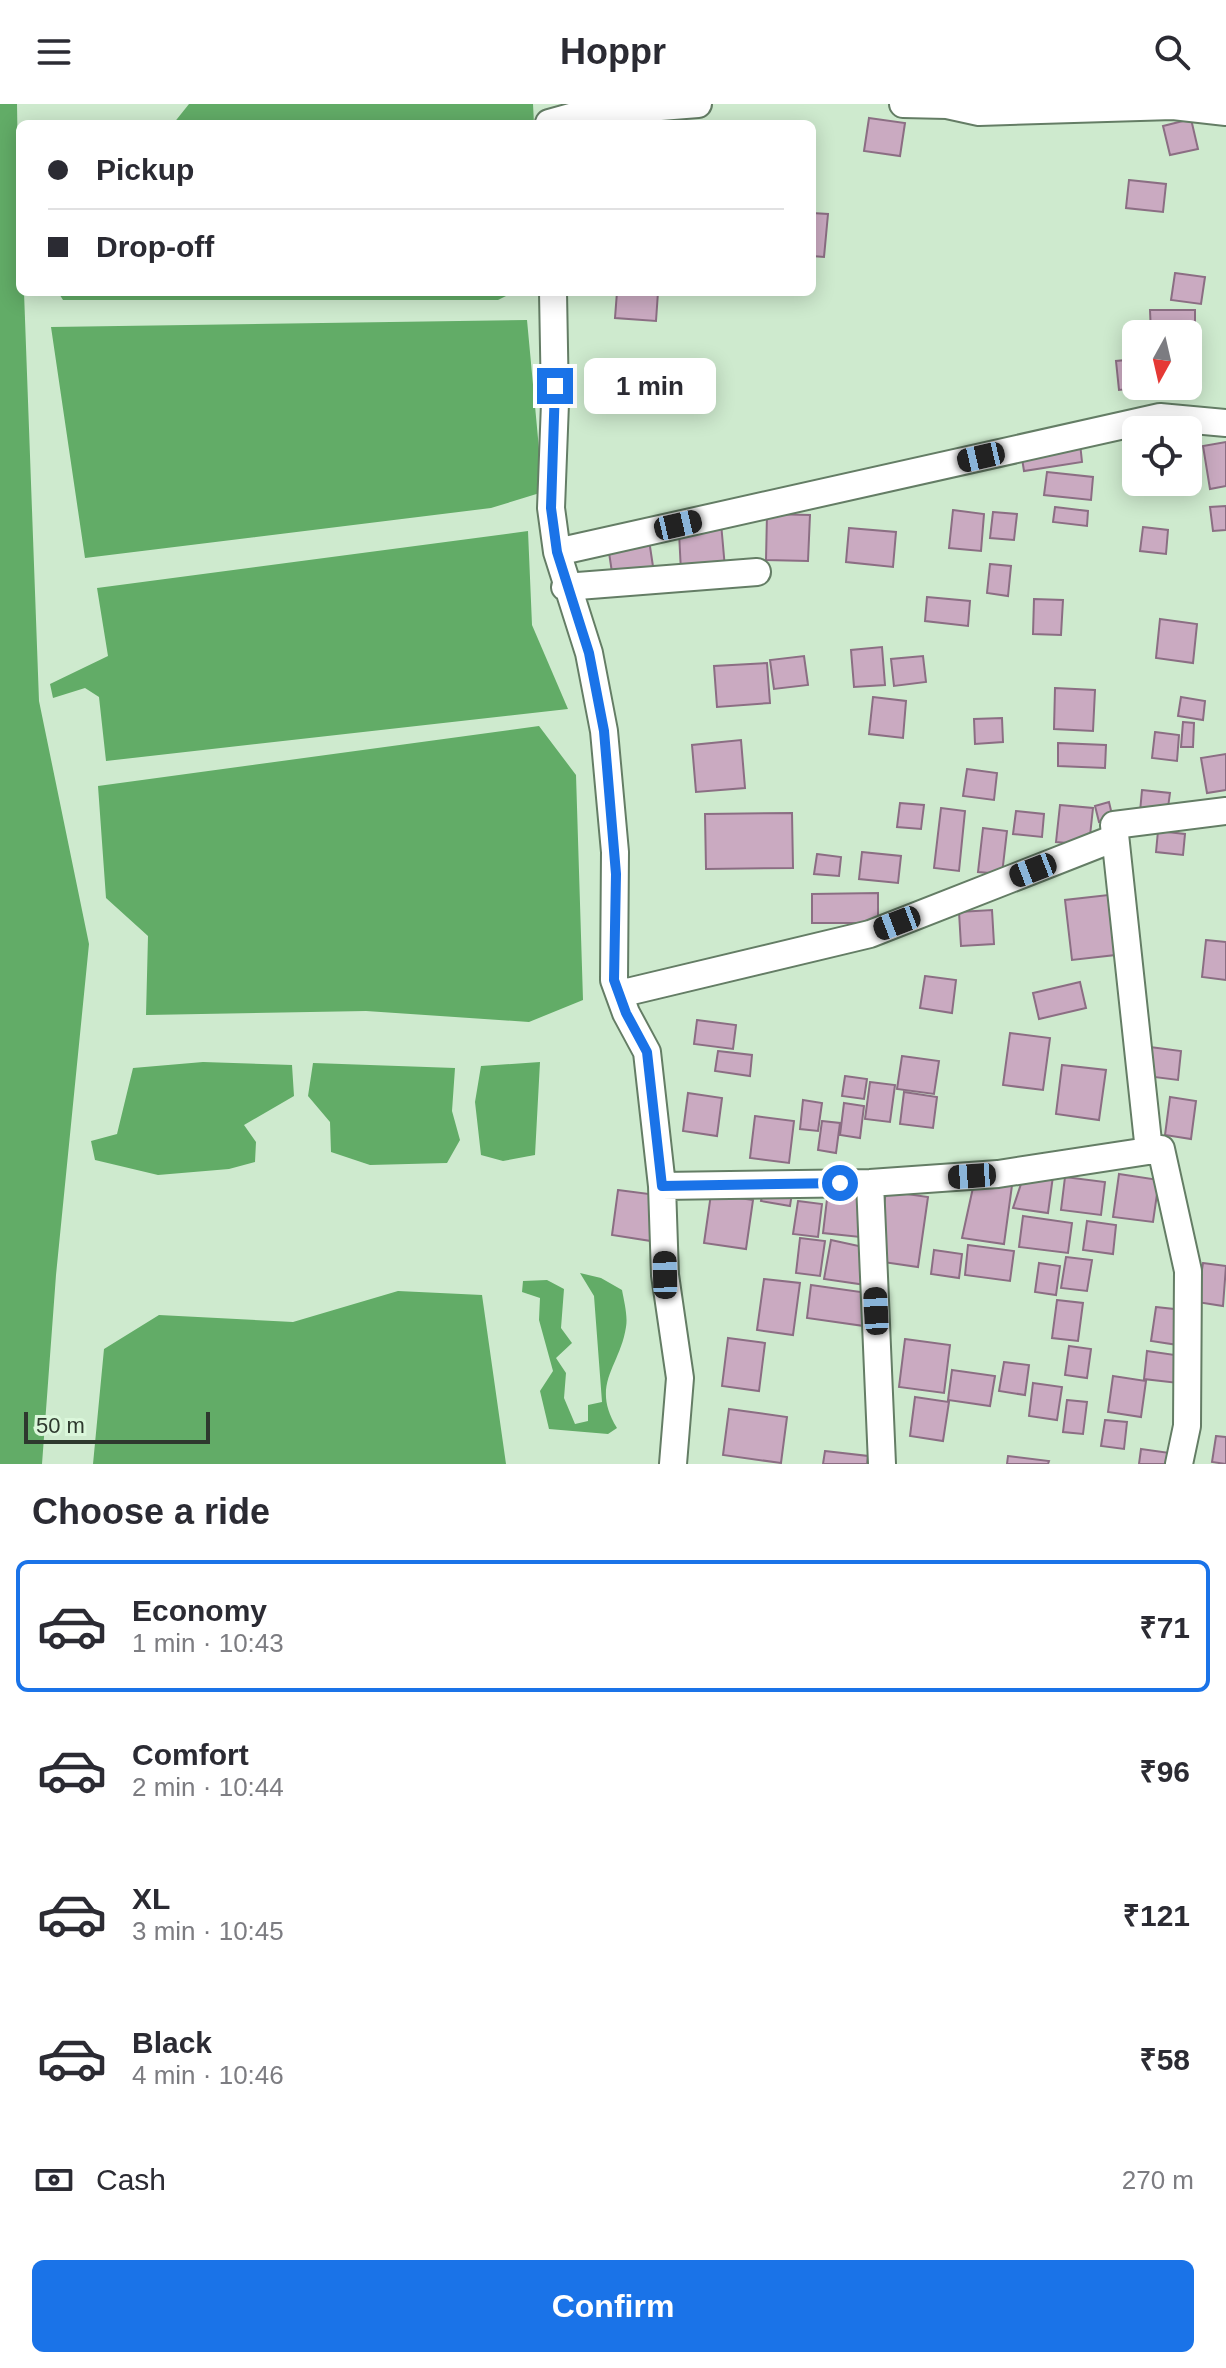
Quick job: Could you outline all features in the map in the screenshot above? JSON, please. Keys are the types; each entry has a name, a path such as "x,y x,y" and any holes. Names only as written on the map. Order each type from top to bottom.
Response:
{"street":[{"path":"561,120 585,113 698,104"},
{"path":"903,104 947,105 979,112 1173,106 1226,112"},
{"path":"553,296 555,391 551,508 565,587 589,653 610,773 616,874 614,980 647,1052 662,1186 665,1275 680,1378 673,1464"},
{"path":"557,552 1160,417 1226,423"},
{"path":"565,587 757,572"},
{"path":"1149,1151 1114,825 1226,811"},
{"path":"619,994 870,934 1115,838"},
{"path":"662,1186 870,1183 998,1174 1161,1149 1188,1271 1187,1426 1179,1464"},
{"path":"870,1183 882,1464"}],"shaded area":[{"path":"0,104 17,104 16,296 24,296 39,701 89,944 56,1275 42,1464 0,1464"},
{"path":"189,104 533,104 534,120 176,120"},
{"path":"60,296 506,296 498,300 63,300"},
{"path":"527,320 543,492 491,508 85,558 51,327"},
{"path":"528,531 532,625 568,709 106,761 99,697 85,688 53,698 50,684 108,656 97,588"},
{"path":"539,726 576,775 583,1000 529,1022 366,1011 146,1015 148,936 106,898 98,786"},
{"path":"203,1062 292,1065 294,1096 244,1125 256,1142 255,1162 229,1169 158,1175 95,1160 91,1141 117,1134 133,1068"},
{"path":"540,1062 535,1155 503,1161 481,1155 475,1102 481,1066"},
{"path":"313,1063 455,1068 452,1111 460,1140 447,1163 370,1165 331,1152 330,1122 308,1096"},
{"path":"580,1273 601,1278 622,1290 625,1304 623,1341 606,1387 609,1413 617,1428 608,1434 549,1429 540,1391 553,1371 539,1320 540,1298 522,1292 523,1281 547,1280 564,1289 561,1328 572,1343 556,1358 566,1373 564,1398 575,1424 588,1421 588,1405 602,1402 594,1296"},
{"path":"398,1291 482,1295 506,1464 93,1464 104,1349 159,1315 293,1322"}],"building":[{"path":"869,118 905,123 900,156 864,151"},
{"path":"1191,119 1198,149 1170,155 1163,126"},
{"path":"1129,180 1166,184 1163,212 1126,208"},
{"path":"816,213 828,214 824,257 816,256"},
{"path":"1175,273 1205,277 1201,304 1171,300"},
{"path":"617,296 658,296 656,321 615,318"},
{"path":"1150,310 1195,310 1195,320 1150,320"},
{"path":"1122,360 1122,390 1119,390 1116,361"},
{"path":"1226,442 1226,486 1210,489 1203,446"},
{"path":"1080,443 1082,462 1024,471 1021,452"},
{"path":"1047,472 1093,477 1091,500 1044,495"},
{"path":"1226,506 1226,530 1213,531 1210,507"},
{"path":"1055,507 1088,511 1087,526 1053,522"},
{"path":"953,510 984,514 981,551 949,548"},
{"path":"993,512 1017,514 1014,540 990,538"},
{"path":"767,514 810,515 808,561 766,560"},
{"path":"721,523 725,568 681,572 679,532"},
{"path":"1143,527 1168,530 1166,554 1140,551"},
{"path":"849,528 896,532 893,567 846,562"},
{"path":"649,540 654,573 613,579 608,546"},
{"path":"990,564 1011,566 1008,596 987,593"},
{"path":"927,597 970,601 968,626 925,621"},
{"path":"1034,599 1063,600 1061,635 1033,634"},
{"path":"1160,619 1197,624 1193,663 1156,658"},
{"path":"882,647 885,685 854,687 851,650"},
{"path":"804,656 808,685 774,689 770,660"},
{"path":"923,656 926,682 894,686 891,659"},
{"path":"767,663 770,703 717,707 714,666"},
{"path":"1055,688 1095,690 1093,731 1054,729"},
{"path":"873,697 906,701 903,738 869,734"},
{"path":"1181,697 1205,701 1203,720 1178,716"},
{"path":"1002,718 1003,742 975,744 974,719"},
{"path":"1183,722 1194,723 1193,747 1181,747"},
{"path":"1155,732 1179,735 1177,761 1152,758"},
{"path":"741,740 745,788 696,792 692,745"},
{"path":"1058,743 1106,745 1105,768 1058,766"},
{"path":"1226,754 1226,790 1207,793 1201,758"},
{"path":"967,769 997,773 994,800 963,796"},
{"path":"1142,790 1170,793 1167,815 1140,812"},
{"path":"1109,802 1113,819 1099,822 1095,806"},
{"path":"900,803 924,805 921,829 897,827"},
{"path":"1060,805 1093,808 1089,845 1056,842"},
{"path":"941,808 965,811 959,871 934,868"},
{"path":"1016,811 1044,814 1042,837 1013,834"},
{"path":"792,813 793,868 706,869 705,814"},
{"path":"983,828 1007,831 1002,874 978,872"},
{"path":"1158,831 1185,834 1183,855 1156,852"},
{"path":"862,852 901,856 898,883 859,879"},
{"path":"817,854 841,857 839,876 814,874"},
{"path":"878,893 878,923 812,923 812,894"},
{"path":"1117,894 1124,954 1072,960 1065,900"},
{"path":"992,910 994,944 961,946 959,912"},
{"path":"1206,940 1226,942 1226,980 1202,977"},
{"path":"925,976 956,980 952,1013 920,1008"},
{"path":"1080,982 1086,1008 1039,1019 1033,993"},
{"path":"697,1020 736,1025 733,1049 694,1044"},
{"path":"1010,1033 1050,1038 1043,1090 1003,1085"},
{"path":"1150,1047 1181,1051 1178,1080 1146,1076"},
{"path":"718,1051 752,1055 750,1076 715,1071"},
{"path":"902,1056 939,1061 934,1094 897,1089"},
{"path":"1062,1065 1106,1070 1099,1120 1056,1114"},
{"path":"845,1076 867,1079 864,1099 842,1096"},
{"path":"870,1082 895,1085 890,1122 865,1119"},
{"path":"904,1092 937,1097 933,1128 900,1124"},
{"path":"688,1093 722,1098 717,1136 683,1131"},
{"path":"1170,1097 1196,1101 1191,1139 1165,1135"},
{"path":"803,1100 822,1103 818,1131 800,1129"},
{"path":"844,1103 864,1106 860,1138 840,1135"},
{"path":"755,1116 794,1121 789,1163 750,1158"},
{"path":"822,1121 840,1123 836,1153 818,1150"},
{"path":"1119,1174 1159,1180 1153,1222 1113,1217"},
{"path":"1053,1176 1048,1213 1013,1208 1023,1178"},
{"path":"1065,1177 1105,1182 1101,1215 1061,1210"},
{"path":"1013,1178 1004,1244 962,1238 974,1183"},
{"path":"618,1190 657,1195 651,1241 612,1235"},
{"path":"763,1190 792,1193 790,1206 761,1201"},
{"path":"828,1191 865,1196 860,1237 823,1233"},
{"path":"886,1191 928,1197 918,1267 876,1261"},
{"path":"711,1194 753,1200 746,1249 704,1243"},
{"path":"798,1201 822,1204 818,1237 793,1234"},
{"path":"1023,1216 1072,1223 1068,1253 1019,1247"},
{"path":"1087,1221 1116,1225 1113,1254 1083,1250"},
{"path":"800,1238 825,1241 820,1276 796,1273"},
{"path":"831,1240 868,1248 866,1285 824,1279"},
{"path":"968,1245 1014,1251 1010,1281 965,1275"},
{"path":"934,1250 962,1254 959,1278 931,1274"},
{"path":"1066,1257 1092,1260 1087,1291 1061,1288"},
{"path":"1039,1263 1060,1266 1056,1295 1035,1292"},
{"path":"1203,1263 1226,1266 1223,1306 1197,1302"},
{"path":"764,1279 800,1283 793,1335 757,1330"},
{"path":"811,1285 868,1293 864,1326 807,1318"},
{"path":"1057,1300 1083,1303 1078,1341 1052,1338"},
{"path":"1156,1307 1183,1310 1178,1345 1151,1341"},
{"path":"728,1338 765,1343 759,1391 722,1386"},
{"path":"905,1339 950,1345 944,1393 899,1387"},
{"path":"1069,1346 1091,1349 1087,1378 1065,1375"},
{"path":"1147,1351 1182,1356 1178,1383 1144,1379"},
{"path":"1004,1362 1029,1365 1025,1395 999,1391"},
{"path":"952,1370 995,1376 990,1406 948,1400"},
{"path":"1113,1376 1146,1381 1141,1417 1108,1412"},
{"path":"1033,1383 1062,1387 1057,1420 1029,1416"},
{"path":"915,1397 949,1402 943,1441 910,1436"},
{"path":"1067,1400 1087,1402 1083,1434 1063,1432"},
{"path":"729,1409 787,1417 781,1463 723,1455"},
{"path":"1105,1420 1127,1422 1124,1449 1101,1446"},
{"path":"1216,1436 1226,1437 1226,1464 1212,1462"},
{"path":"1141,1449 1170,1453 1169,1464 1139,1464"},
{"path":"825,1451 868,1456 867,1464 823,1464"},
{"path":"1008,1456 1049,1461 1048,1464 1007,1464"}],"route":[{"path":"555,386 551,508 557,552 565,587 589,653 610,773 616,874 614,980 626,1013 647,1052 662,1186 840,1183"}]}
